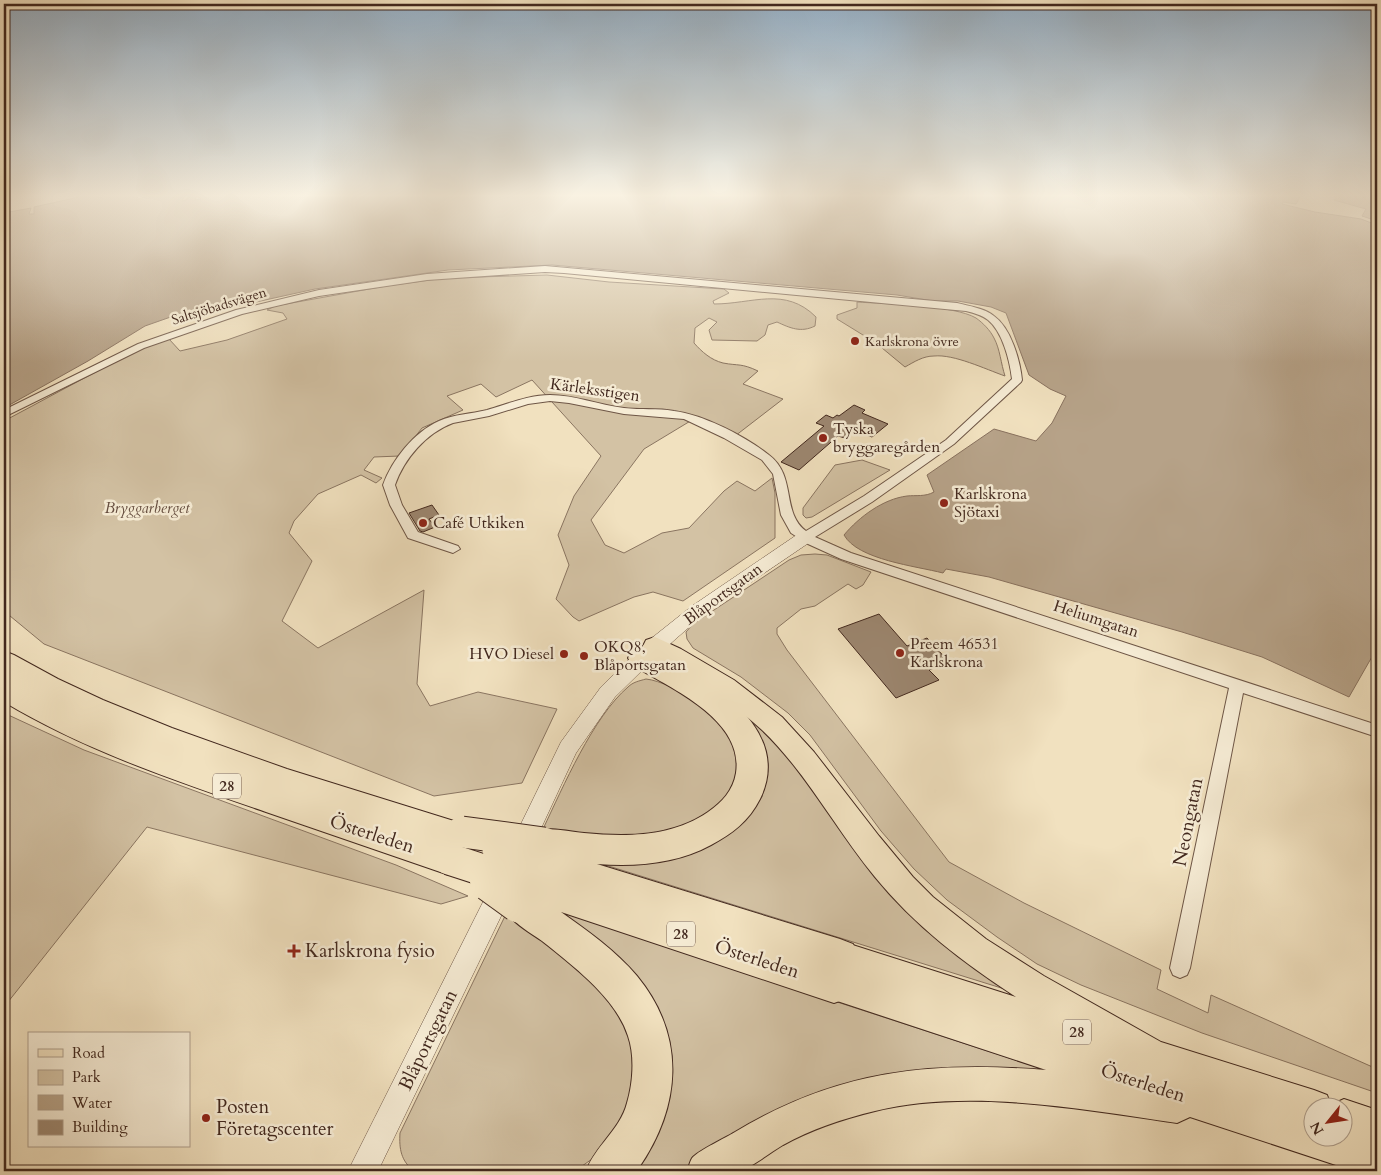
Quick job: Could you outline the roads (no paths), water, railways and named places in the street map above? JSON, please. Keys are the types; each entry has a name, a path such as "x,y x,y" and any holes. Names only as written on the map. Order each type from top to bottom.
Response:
{"highway":[{"path":"453,844 525,872 677,844 696,837 730,816 741,802 749,787 753,770 751,753 745,736 722,708 648,652"},
{"name":"Österleden","path":"4,662 35,681 127,724 453,844"},
{"name":"Österleden","path":"4,688 65,722 107,741 211,780 453,844"},
{"path":"453,844 525,872 583,951 610,976 633,1003 650,1042 652,1083 643,1120 626,1150 608,1171"},
{"name":"Österleden","path":"525,872 837,970"}],"main road":[{"path":"648,652 722,684 759,711 802,756 873,854 915,900 949,931 1015,977 1150,1055"},
{"name":"Österleden","path":"837,970 1150,1055 1304,1105"},
{"name":"Österleden","path":"837,970 1244,1116 1377,1160"},
{"path":"706,1171 760,1137 796,1119 850,1098 909,1086 995,1085 1075,1090 1244,1116"},
{"path":"1354,1120 1377,1128"}],"street":[{"name":"Saltsjöbadsvägen","path":"4,414 141,346 232,314 319,293 427,277 545,269 564,270 957,306 974,310 995,321 1004,336 1018,380 985,408 950,442 868,499 807,536"},
{"name":"Kärleksstigen","path":"453,549 413,535 396,505 389,484 397,466 429,431 442,423 483,414 531,400 546,398 559,398 624,411 687,417 710,427 770,461 782,482 790,522 795,529 807,536"},
{"name":"Blåportsgatan","path":"363,1171 525,872 568,748 608,692 648,652 698,610 807,536"},
{"name":"Heliumgatan","path":"807,536 846,556 1377,731"},
{"name":"Neongatan","path":"1180,968 1237,684"}],"water":[{"path":"4,252 1377,252 1377,648 1349,697 1262,657 1182,632 989,577 946,569 943,573 889,561 874,556 851,544 844,535 864,516 889,501 934,492 927,475 994,429 1036,441 1052,423 1066,396 1050,389 1029,375 1006,313 991,307 958,301 933,301 897,295 552,265 448,270 315,289 238,306 182,313 145,326 88,361 4,408"}],"place":[{"name":"Karlskrona övre","path":"855,341"},
{"name":"Tyska bryggaregården","path":"823,438"},
{"name":"Karlskrona Sjötaxi","path":"944,503"},
{"name":"Café Utkiken","path":"423,523"},
{"name":"Preem 46531 Karlskrona","path":"900,653"},
{"name":"HVO Diesel","path":"564,654"},
{"name":"OKQ8, Blåportsgatan","path":"584,656"},
{"name":"Karlskrona fysio","path":"294,951"},
{"name":"Posten Företagscenter","path":"206,1118"}],"park label":[{"name":"Bryggarberget","path":"147,508"}]}
